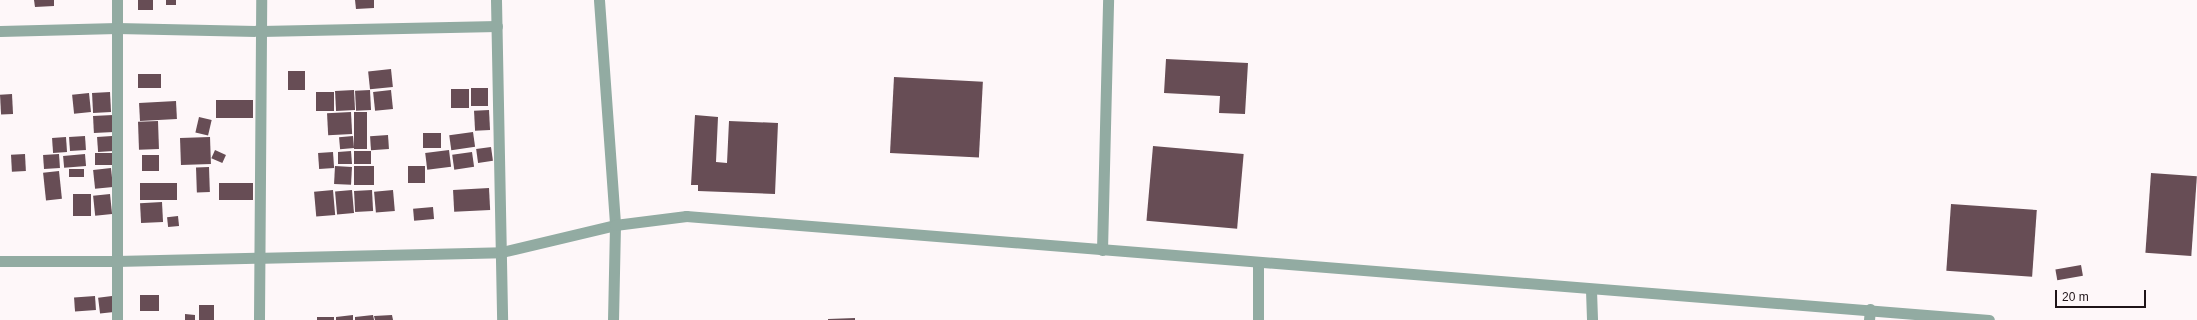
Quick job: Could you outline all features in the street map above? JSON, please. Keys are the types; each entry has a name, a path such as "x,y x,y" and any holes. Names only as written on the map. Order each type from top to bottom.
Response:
{"street":[{"path":"117,0 117,320"},
{"path":"259,320 261,0"},
{"path":"496,0 502,252 502,320"},
{"path":"599,0 614,225 614,320"},
{"path":"1102,250 1108,0"},
{"path":"0,32 117,28 261,31 496,26"},
{"path":"0,261 116,261 502,252 614,225 686,216 1591,290 1870,309 1989,320"},
{"path":"1258,262 1258,320"},
{"path":"1591,290 1592,320"},
{"path":"1869,320 1870,309"}],"building":[{"path":"34,0 54,0 54,6 35,7"},
{"path":"138,0 153,0 153,10 138,10"},
{"path":"166,0 176,0 176,5 166,5"},
{"path":"355,0 374,0 374,8 356,9"},
{"path":"1166,59 1248,63 1245,114 1219,113 1220,96 1164,93"},
{"path":"391,69 393,87 370,89 368,71"},
{"path":"288,71 305,71 305,90 288,90"},
{"path":"138,74 161,74 161,88 138,88"},
{"path":"894,77 983,82 979,158 890,153"},
{"path":"471,88 488,88 488,106 471,106"},
{"path":"451,89 469,89 469,108 451,108"},
{"path":"354,90 355,110 336,111 335,91"},
{"path":"370,90 371,110 356,111 355,91"},
{"path":"391,90 393,109 375,111 373,92"},
{"path":"110,92 111,112 93,113 92,93"},
{"path":"316,92 334,92 334,111 316,111"},
{"path":"89,93 91,112 74,114 72,95"},
{"path":"12,94 13,114 1,115 0,95"},
{"path":"216,100 253,100 253,118 216,118"},
{"path":"176,101 177,119 140,121 139,103"},
{"path":"489,110 490,130 475,131 474,111"},
{"path":"351,112 352,134 328,135 327,113"},
{"path":"354,112 367,112 367,149 354,149"},
{"path":"113,115 114,132 94,133 93,116"},
{"path":"695,115 718,117 716,162 727,163 729,121 778,123 775,194 698,191 698,185 691,185"},
{"path":"199,117 212,120 208,136 195,133"},
{"path":"158,121 159,149 139,150 138,122"},
{"path":"473,132 475,147 451,150 449,135"},
{"path":"423,133 441,133 441,148 423,148"},
{"path":"388,135 389,149 371,150 370,136"},
{"path":"85,136 86,150 70,151 69,137"},
{"path":"112,136 113,151 98,152 97,137"},
{"path":"353,136 354,148 340,149 339,137"},
{"path":"66,137 67,152 53,153 52,138"},
{"path":"210,137 211,164 181,165 180,138"},
{"path":"1153,146 1244,154 1237,229 1146,221"},
{"path":"491,147 493,161 478,163 476,149"},
{"path":"215,150 226,155 222,163 211,158"},
{"path":"449,150 451,167 427,170 425,153"},
{"path":"351,151 352,164 338,164 338,152"},
{"path":"354,151 371,151 371,164 354,164"},
{"path":"333,152 334,168 319,169 318,153"},
{"path":"472,152 474,167 454,170 452,155"},
{"path":"95,153 114,153 114,165 95,165"},
{"path":"25,154 26,171 12,172 11,155"},
{"path":"59,154 60,168 44,169 43,155"},
{"path":"85,154 86,166 64,168 63,156"},
{"path":"142,155 159,155 159,171 142,171"},
{"path":"335,166 352,167 351,185 334,184"},
{"path":"354,166 374,166 374,185 354,185"},
{"path":"408,166 425,166 425,183 408,183"},
{"path":"196,167 209,167 210,192 197,192"},
{"path":"111,168 113,187 95,189 93,170"},
{"path":"69,169 84,169 84,177 69,177"},
{"path":"59,171 62,199 46,201 43,173"},
{"path":"2151,173 2197,176 2191,256 2145,253"},
{"path":"140,183 177,183 177,200 140,200"},
{"path":"219,183 253,183 253,200 219,200"},
{"path":"489,188 490,210 454,212 453,190"},
{"path":"333,190 335,215 316,217 314,192"},
{"path":"352,190 354,213 337,214 335,191"},
{"path":"372,190 373,211 355,212 354,191"},
{"path":"393,190 395,211 376,213 374,192"},
{"path":"73,194 91,194 91,216 73,216"},
{"path":"110,194 112,214 95,216 93,196"},
{"path":"162,202 163,222 141,223 140,203"},
{"path":"1951,204 2037,210 2032,277 1946,271"},
{"path":"433,207 434,219 414,221 413,209"},
{"path":"178,216 179,226 168,227 167,217"},
{"path":"2081,265 2083,276 2057,280 2055,270"},
{"path":"140,295 159,295 159,311 140,311"},
{"path":"95,296 96,310 75,311 74,297"},
{"path":"112,296 114,312 100,314 98,298"},
{"path":"199,305 214,305 214,320 199,320"},
{"path":"185,314 195,315 195,320 185,320"},
{"path":"353,315 353,320 336,320 336,317"},
{"path":"373,315 374,320 355,320 355,317"},
{"path":"392,315 393,320 375,320 374,316"},
{"path":"317,317 334,317 334,320 317,320"},
{"path":"855,318 855,320 828,320 828,319"}]}
